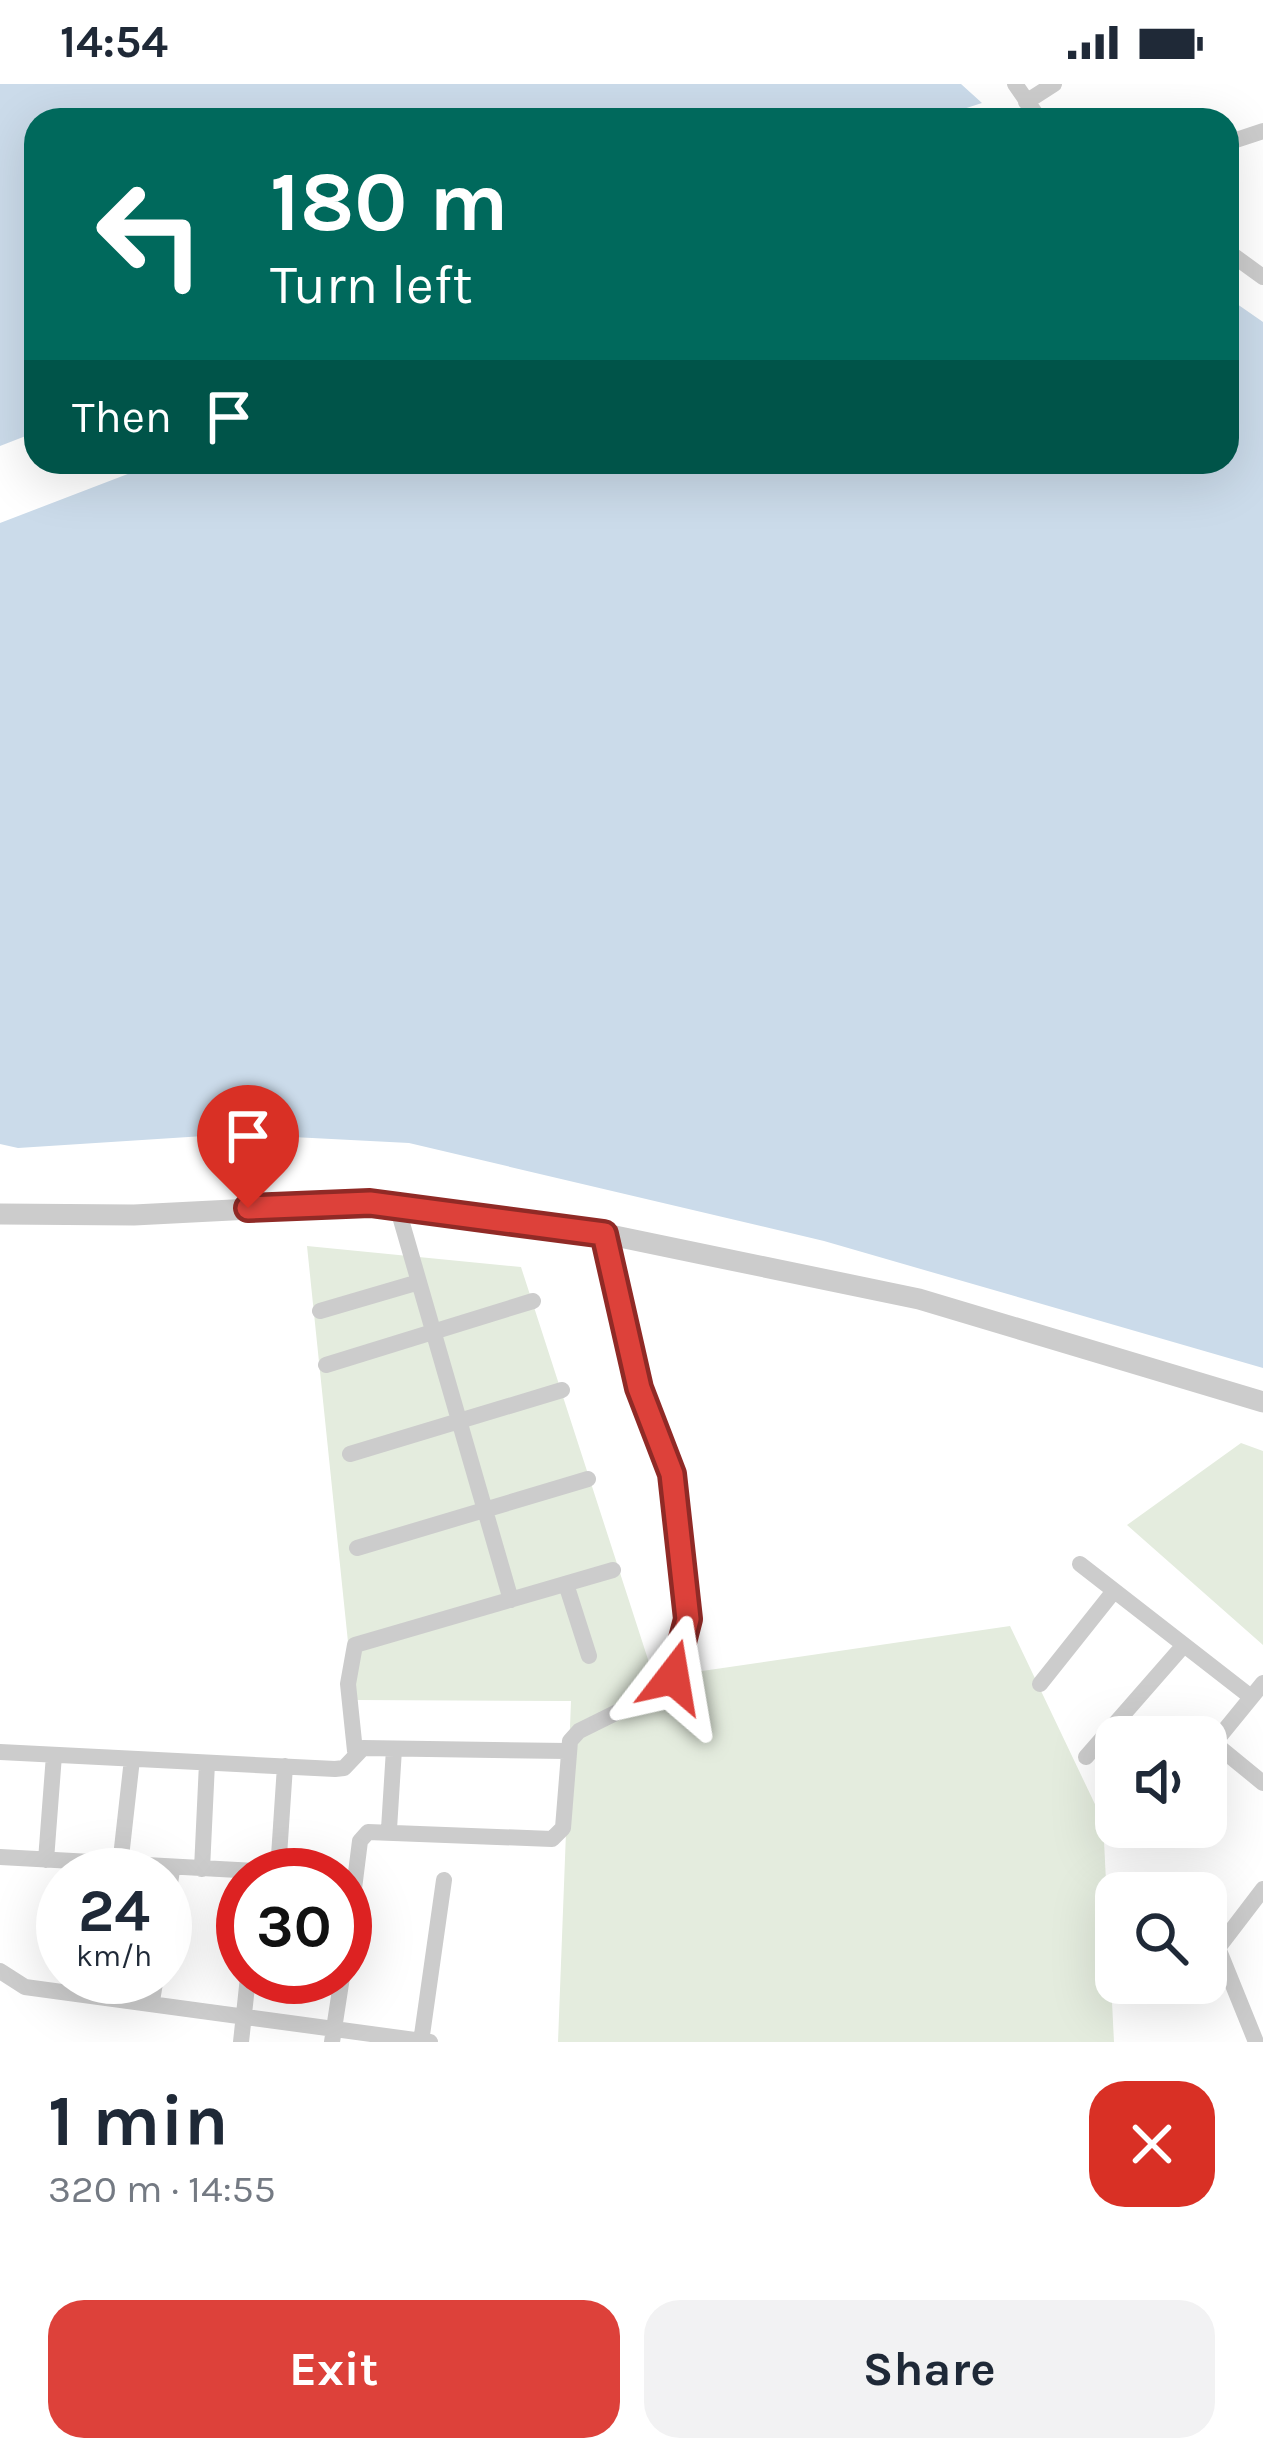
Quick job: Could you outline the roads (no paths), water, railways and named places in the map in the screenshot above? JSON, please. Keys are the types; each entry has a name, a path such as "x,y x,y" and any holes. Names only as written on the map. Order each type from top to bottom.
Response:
{"street":[{"path":"1015,84 1031,108"},
{"path":"1027,102 1054,84"},
{"path":"397,1206 511,1600"},
{"path":"0,1214 397,1206 604,1234 920,1299 1263,1402"},
{"path":"358,1848 368,1832 389,1828 552,1839 563,1828 567,1751 579,1731 666,1688 688,1619 672,1474 639,1388 604,1234"},
{"path":"320,1311 419,1282"},
{"path":"326,1365 533,1301"},
{"path":"350,1454 562,1390"},
{"path":"357,1548 588,1479"},
{"path":"1080,1564 1184,1645 1257,1690 1227,1727"},
{"path":"0,1752 344,1768 356,1751 348,1684 355,1646 613,1570"},
{"path":"566,1584 589,1656"},
{"path":"1040,1684 1114,1591"},
{"path":"1086,1757 1184,1645"},
{"path":"389,1828 394,1749"},
{"path":"356,1751 567,1751"},
{"path":"47,1848 54,1755"},
{"path":"122,1848 132,1759"},
{"path":"1227,1759 1263,1783"},
{"path":"202,1869 207,1762"},
{"path":"272,1848 284,1766"},
{"path":"0,1857 36,1859"},
{"path":"192,1869 216,1870"},
{"path":"180,2004 333,2034 424,2042 444,1880"},
{"path":"1227,1931 1263,1889"},
{"path":"0,1971 25,1987"},
{"path":"1227,1980 1256,2042"},
{"path":"0,1988 36,1988"},
{"path":"241,2042 244,2004"},
{"path":"333,2034 338,2004"}],"water":[{"path":"0,84 961,84 982,103 966,108 24,108 24,437 0,446"},
{"path":"1239,305 1263,322 1263,1368 824,1241 409,1143 235,1134 18,1148 0,1144 0,523 128,474 1239,474"}]}
